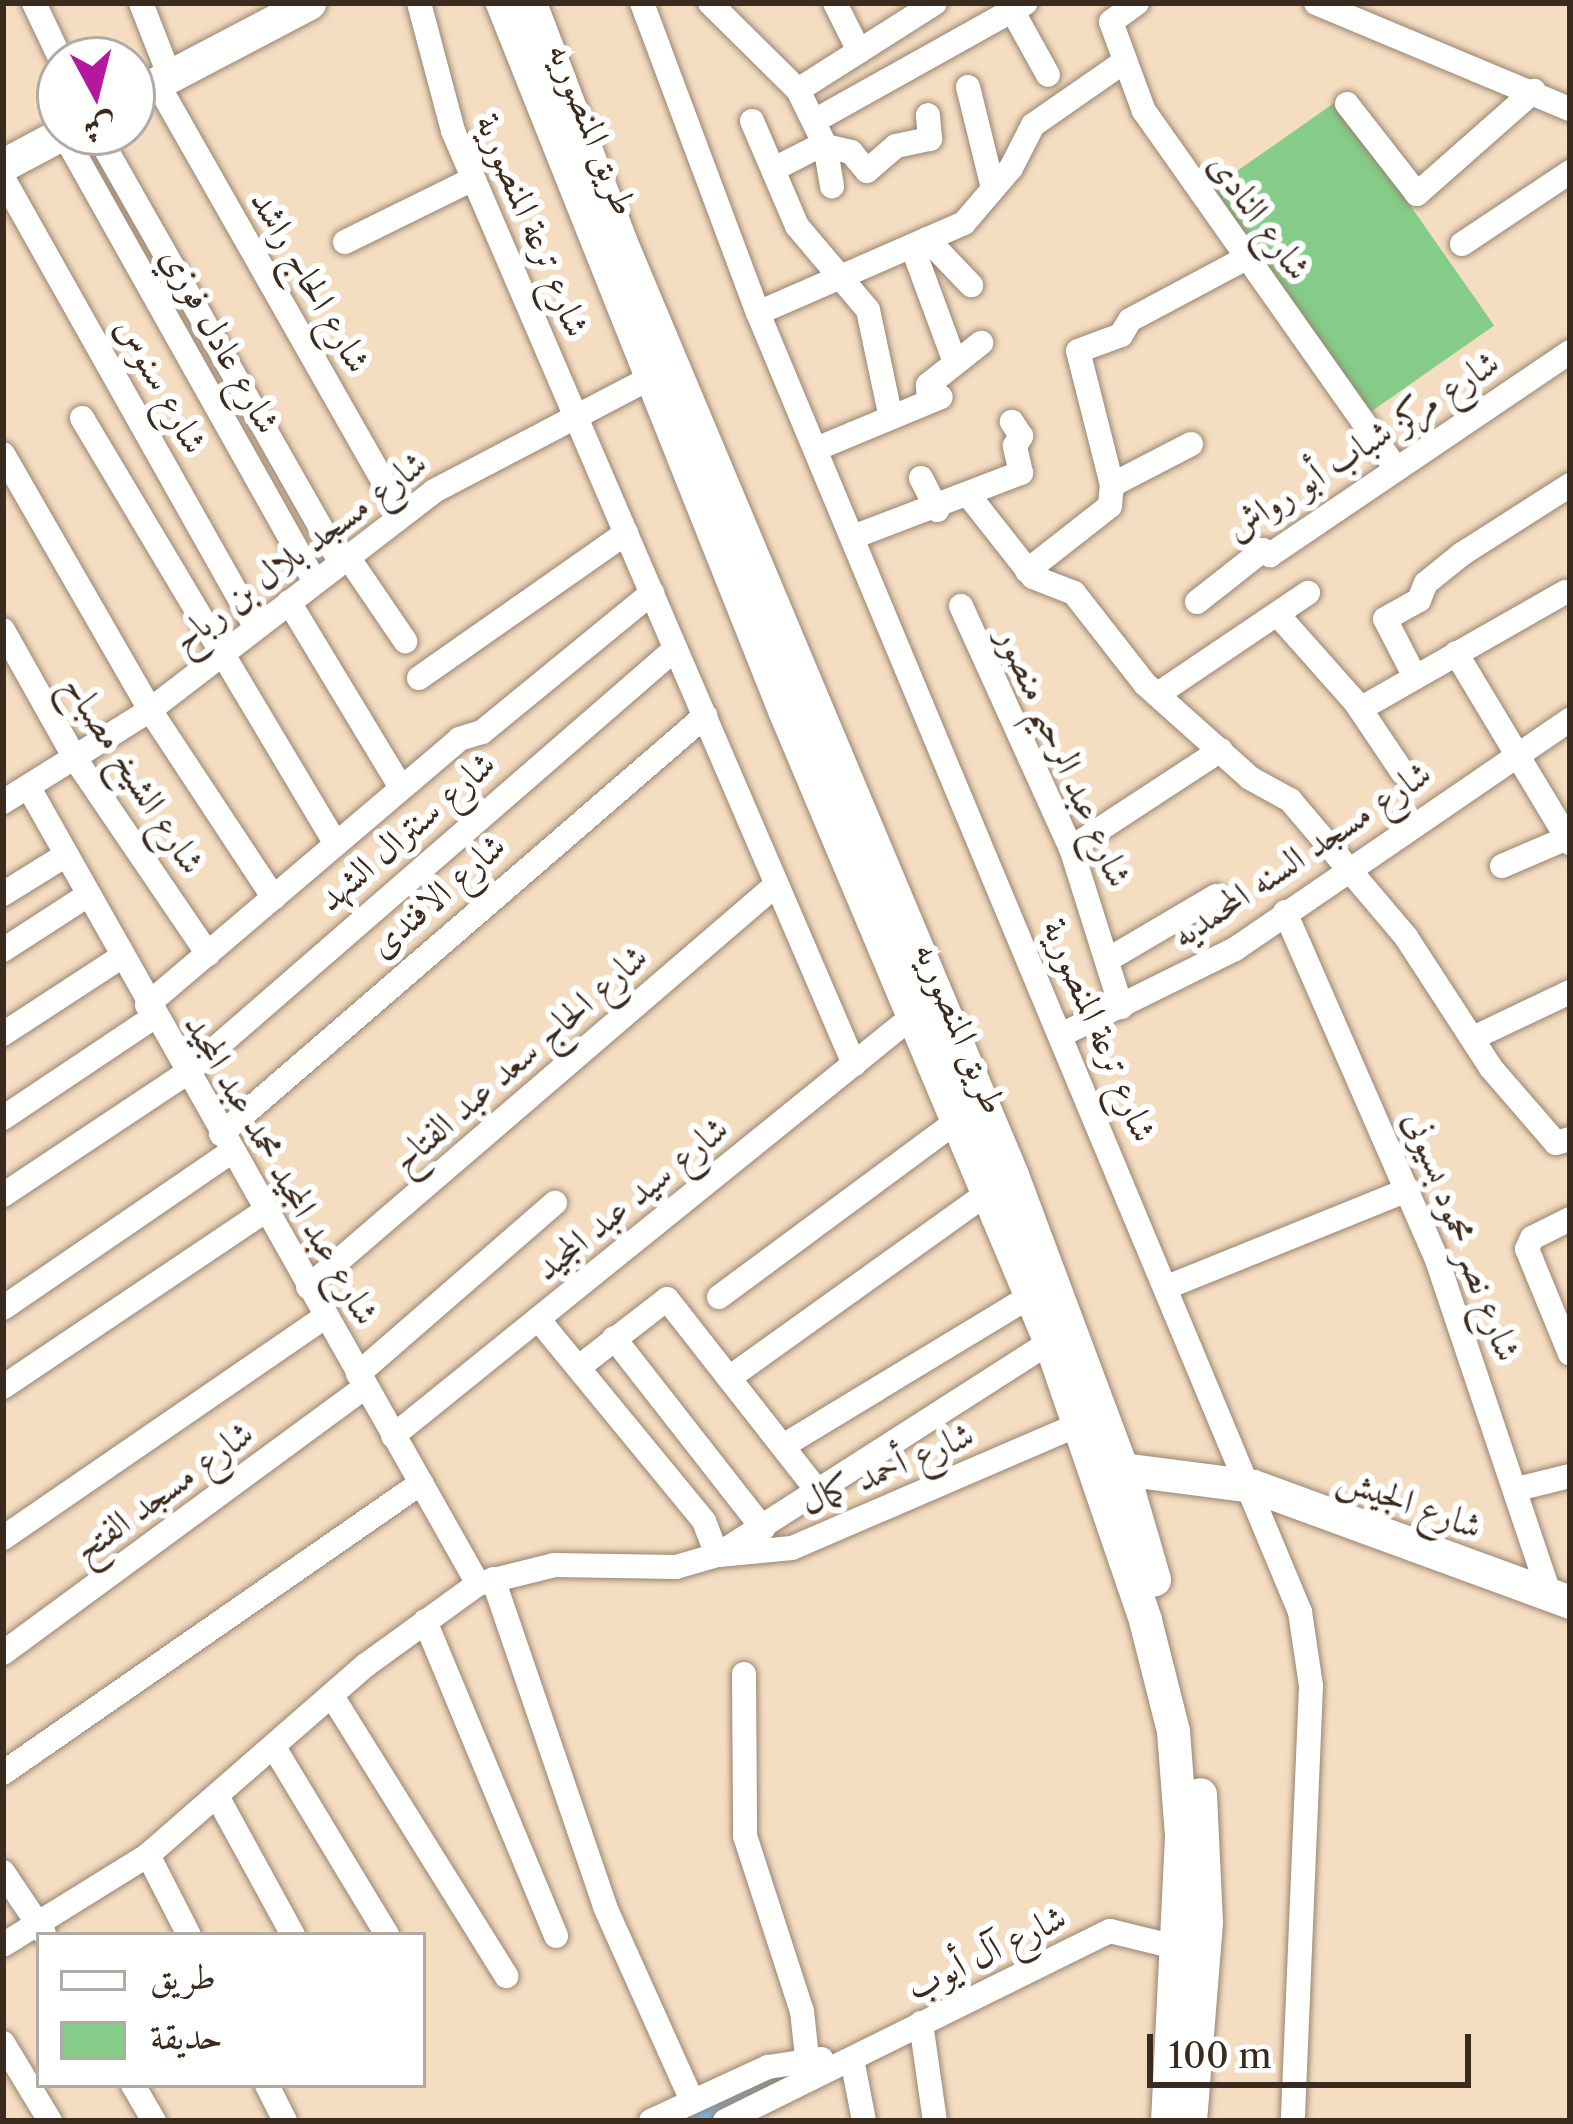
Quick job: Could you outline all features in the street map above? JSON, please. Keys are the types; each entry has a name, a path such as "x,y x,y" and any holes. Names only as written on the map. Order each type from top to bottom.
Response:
{"main road":[{"path":"156,83 309,3"},
{"name":"طريق المنصوريه","path":"502,3 650,378 1012,1175 1137,1470 1196,1761 1206,1922 1166,2121"},
{"name":"طريق المنصوريه","path":"530,3 913,1016 1080,1424 1173,1731 1181,1836 1171,1946 1190,2121"},
{"path":"5,161 36,146"},
{"name":"شارع الجيش","path":"1137,1470 1238,1483 1560,1599"}],"street":[{"path":"34,3 50,36"},
{"name":"شارع الحاج راشد","path":"141,3 146,36"},
{"name":"شارع ترعة المنصورية","path":"419,3 444,107 473,179 854,1064"},
{"name":"شارع ترعة المنصورية","path":"642,3 758,313 1170,1286 1238,1483 1309,1657 1293,2121"},
{"path":"710,3 798,90 825,145 832,186"},
{"path":"836,3 859,51"},
{"path":"798,90 935,3"},
{"name":"شارع النادى","path":"1137,3 1111,22 1144,111 1394,466"},
{"path":"1316,3 1570,109"},
{"path":"816,120 1018,7 1048,75"},
{"path":"758,313 964,223 992,184 1011,168 1033,124 1125,61"},
{"path":"968,87 992,184"},
{"name":"شارع الحاج راشد","path":"156,90 402,514"},
{"path":"1347,104 1417,194 1534,91"},
{"path":"778,167 825,145 854,153 865,171 898,159 930,139 928,115"},
{"path":"752,121 778,167 797,226 841,277 877,330 891,418"},
{"name":"شارع عادل فوزي","path":"77,156 315,582"},
{"path":"110,156 344,560 405,641"},
{"name":"شارع سنوس","path":"5,161 256,628"},
{"path":"1462,244 1570,172"},
{"path":"345,242 473,179"},
{"path":"920,243 970,285"},
{"path":"920,243 955,362"},
{"path":"1027,572 1110,506 1112,485 1078,352 1121,335 1130,320 1246,258"},
{"path":"816,449 935,399 928,385 981,343"},
{"name":"شارع مركز شباب أبو رواش","path":"1197,602 1570,352"},
{"name":"شارع مسجد بلال بن رباح","path":"3,802 150,710 460,473 650,378"},
{"path":"82,418 218,657 336,844"},
{"path":"853,537 937,510 1022,472 1015,447 1021,436 1012,422"},
{"path":"1112,485 1191,444"},
{"path":"3,454 150,710 274,898"},
{"path":"920,478 937,510"},
{"path":"1415,677 1384,620 1417,602 1462,554 1570,484"},
{"path":"970,497 1027,572 1074,593 1157,694 1221,750 1290,800 1406,937 1472,1038 1562,1139"},
{"path":"418,678 626,533"},
{"path":"1360,710 1565,592"},
{"path":"3,1118 150,1011 208,954 401,788 652,593"},
{"path":"1157,694 1308,593"},
{"path":"289,602 401,788"},
{"name":"شارع عبد الرحيم منصور","path":"962,605 1070,848 1121,1007"},
{"path":"1279,615 1360,710 1402,773"},
{"name":"شارع الشيخ مصباح","path":"3,630 76,760 208,954"},
{"name":"شارع سنترال الشهد","path":"3,1195 188,1072 675,649"},
{"path":"1456,653 1567,834 1502,866"},
{"name":"شارع الافندى","path":"3,1308 226,1143 705,716"},
{"name":"شارع مسجد السنه المحمديه","path":"1063,1034 1211,963 1345,867 1570,720"},
{"path":"1070,848 1221,750"},
{"name":"شارع عبد المجيد محمد عبد المجيد","path":"29,788 325,1317 421,1484 485,1582 605,1907 692,2101"},
{"path":"3,894 66,855"},
{"name":"شارع الحاج سعد عبد الفتاح","path":"308,1287 777,884"},
{"path":"3,950 88,895"},
{"path":"1109,959 1216,896"},
{"name":"شارع نصر محمود بسيونى","path":"1285,912 1408,1190 1560,1599"},
{"path":"3,1034 121,957"},
{"path":"1472,1038 1570,992"},
{"name":"شارع سيد عبد المجيد","path":"394,1436 913,1016"},
{"path":"718,1297 957,1121"},
{"path":"1170,1286 1408,1190"},
{"path":"729,1378 987,1192"},
{"name":"شارع مسجد الفتح","path":"7,1641 362,1380 555,1203"},
{"path":"3,1387 265,1211"},
{"path":"1570,1219 1532,1238 1528,1249 1570,1354"},
{"path":"783,1446 1031,1296"},
{"path":"579,1367 667,1299 819,1492"},
{"path":"3,1538 325,1317"},
{"path":"538,1319 704,1521 717,1555"},
{"path":"614,1338 763,1529"},
{"path":"3,1945 42,1929 148,1855 332,1696 425,1621 485,1582 555,1565 676,1567 717,1555 1050,1342"},
{"name":"شارع أحمد كمال","path":"717,1555 792,1548 1080,1424"},
{"path":"1517,1489 1570,1476"},
{"path":"3,1773 421,1484"},
{"path":"425,1621 556,1936"},
{"path":"744,1675 745,1836 802,2011 807,2057"},
{"path":"332,1696 506,1976"},
{"path":"275,1749 385,1932"},
{"path":"218,1798 291,1932"},
{"path":"148,1855 188,1932"},
{"path":"3,1872 42,1929"},
{"name":"شارع آل أيوب","path":"725,2121 1110,1931 1171,1946"},
{"path":"921,2023 934,2121"},
{"path":"3,2043 50,2121"},
{"path":"651,2121 807,2057 844,2062 864,2121"},
{"path":"135,2088 154,2121"},
{"path":"269,2088 286,2121"}],"green space":[{"path":"1337,101 1494,325 1370,412 1213,188"}],"waterway":[{"path":"689,2121 814,2064"}]}
